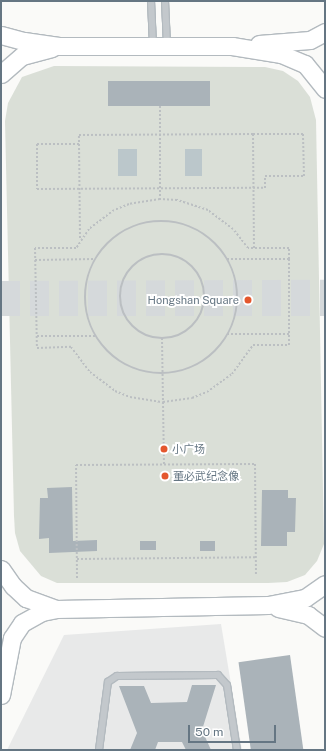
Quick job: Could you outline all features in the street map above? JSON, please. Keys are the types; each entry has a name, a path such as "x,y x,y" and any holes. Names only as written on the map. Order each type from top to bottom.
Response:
{"main road":[{"path":"1,35 24,42 60,46 232,46 303,41 315,38 325,32"},
{"path":"1,74 22,56 60,46"},
{"path":"232,46 281,54 298,60 311,69 325,89"},
{"path":"1,570 26,598 56,609"},
{"path":"1,695 15,631 36,614 56,609 268,605 305,598 325,584"},
{"path":"268,605 308,615 325,628"}],"lane":[{"path":"151,1 160,46"},
{"path":"160,46 165,1"},
{"path":"100,750 108,682 112,679 117,676 218,675 227,685 237,750"}],"path":[{"path":"160,106 160,199"},
{"path":"253,134 254,248"},
{"path":"79,144 37,144 37,189 79,189 160,188 265,188 265,176 304,176 304,162 303,134 79,135 79,144 79,189 80,239"},
{"path":"160,199 177,200 208,210 233,229 248,248 289,248 289,345 253,345 232,374 207,392 184,399 163,402 145,401 115,391 90,372 72,347 37,348 35,248 76,248 80,239 101,219 114,210 134,203 160,199"},
{"path":"161,221 187,226 199,231 210,239 227,259 232,271 237,296 233,322 228,334 212,354 201,362 176,372 163,373 136,369 124,364 104,347 90,324 85,298 86,285 95,260 103,249 123,232 148,222 161,221"},
{"path":"164,253 181,258 195,269 201,279 204,302 194,324 174,337 162,338 142,334 134,328 122,311 120,287 131,266 146,256 164,253"},
{"path":"227,259 289,259"},
{"path":"36,260 95,260"},
{"path":"228,334 289,334"},
{"path":"37,336 96,336"},
{"path":"162,338 164,465"},
{"path":"77,578 76,465 255,464 256,576"},
{"path":"77,559 256,557"}],"shaded area":[{"name":"Hongshan Square","path":"54,66 265,67 283,71 298,81 310,97 316,120 324,544 317,561 305,575 287,582 268,583 57,583 41,576 20,551 15,533 14,516 5,121 8,103 22,77"},
{"path":"118,149 137,149 137,176 118,176"},
{"path":"185,149 202,149 202,176 185,176"},
{"path":"221,624 242,750 7,750 64,635"}],"building":[{"path":"108,81 210,81 210,106 108,106"},
{"path":"72,487 73,541 97,540 97,551 49,553 49,538 39,539 40,498 48,498 47,488"},
{"path":"262,490 288,490 288,498 296,498 295,532 287,532 287,546 261,546"},
{"path":"140,541 156,541 156,550 140,550"},
{"path":"200,541 215,541 215,551 200,551"},
{"path":"290,655 303,750 251,750 239,662"},
{"path":"192,685 216,685 202,730 211,750 186,750 182,742 158,742 155,750 130,750 137,733 119,686 144,686 151,703 187,702"}],"tunnel":[{"path":"1,290 325,289"},
{"path":"1,306 325,306"}],"place":[{"name":"Hongshan Square","path":"248,300"},
{"name":"小广场","path":"164,449"},
{"name":"董必武纪念像","path":"165,476"}]}
